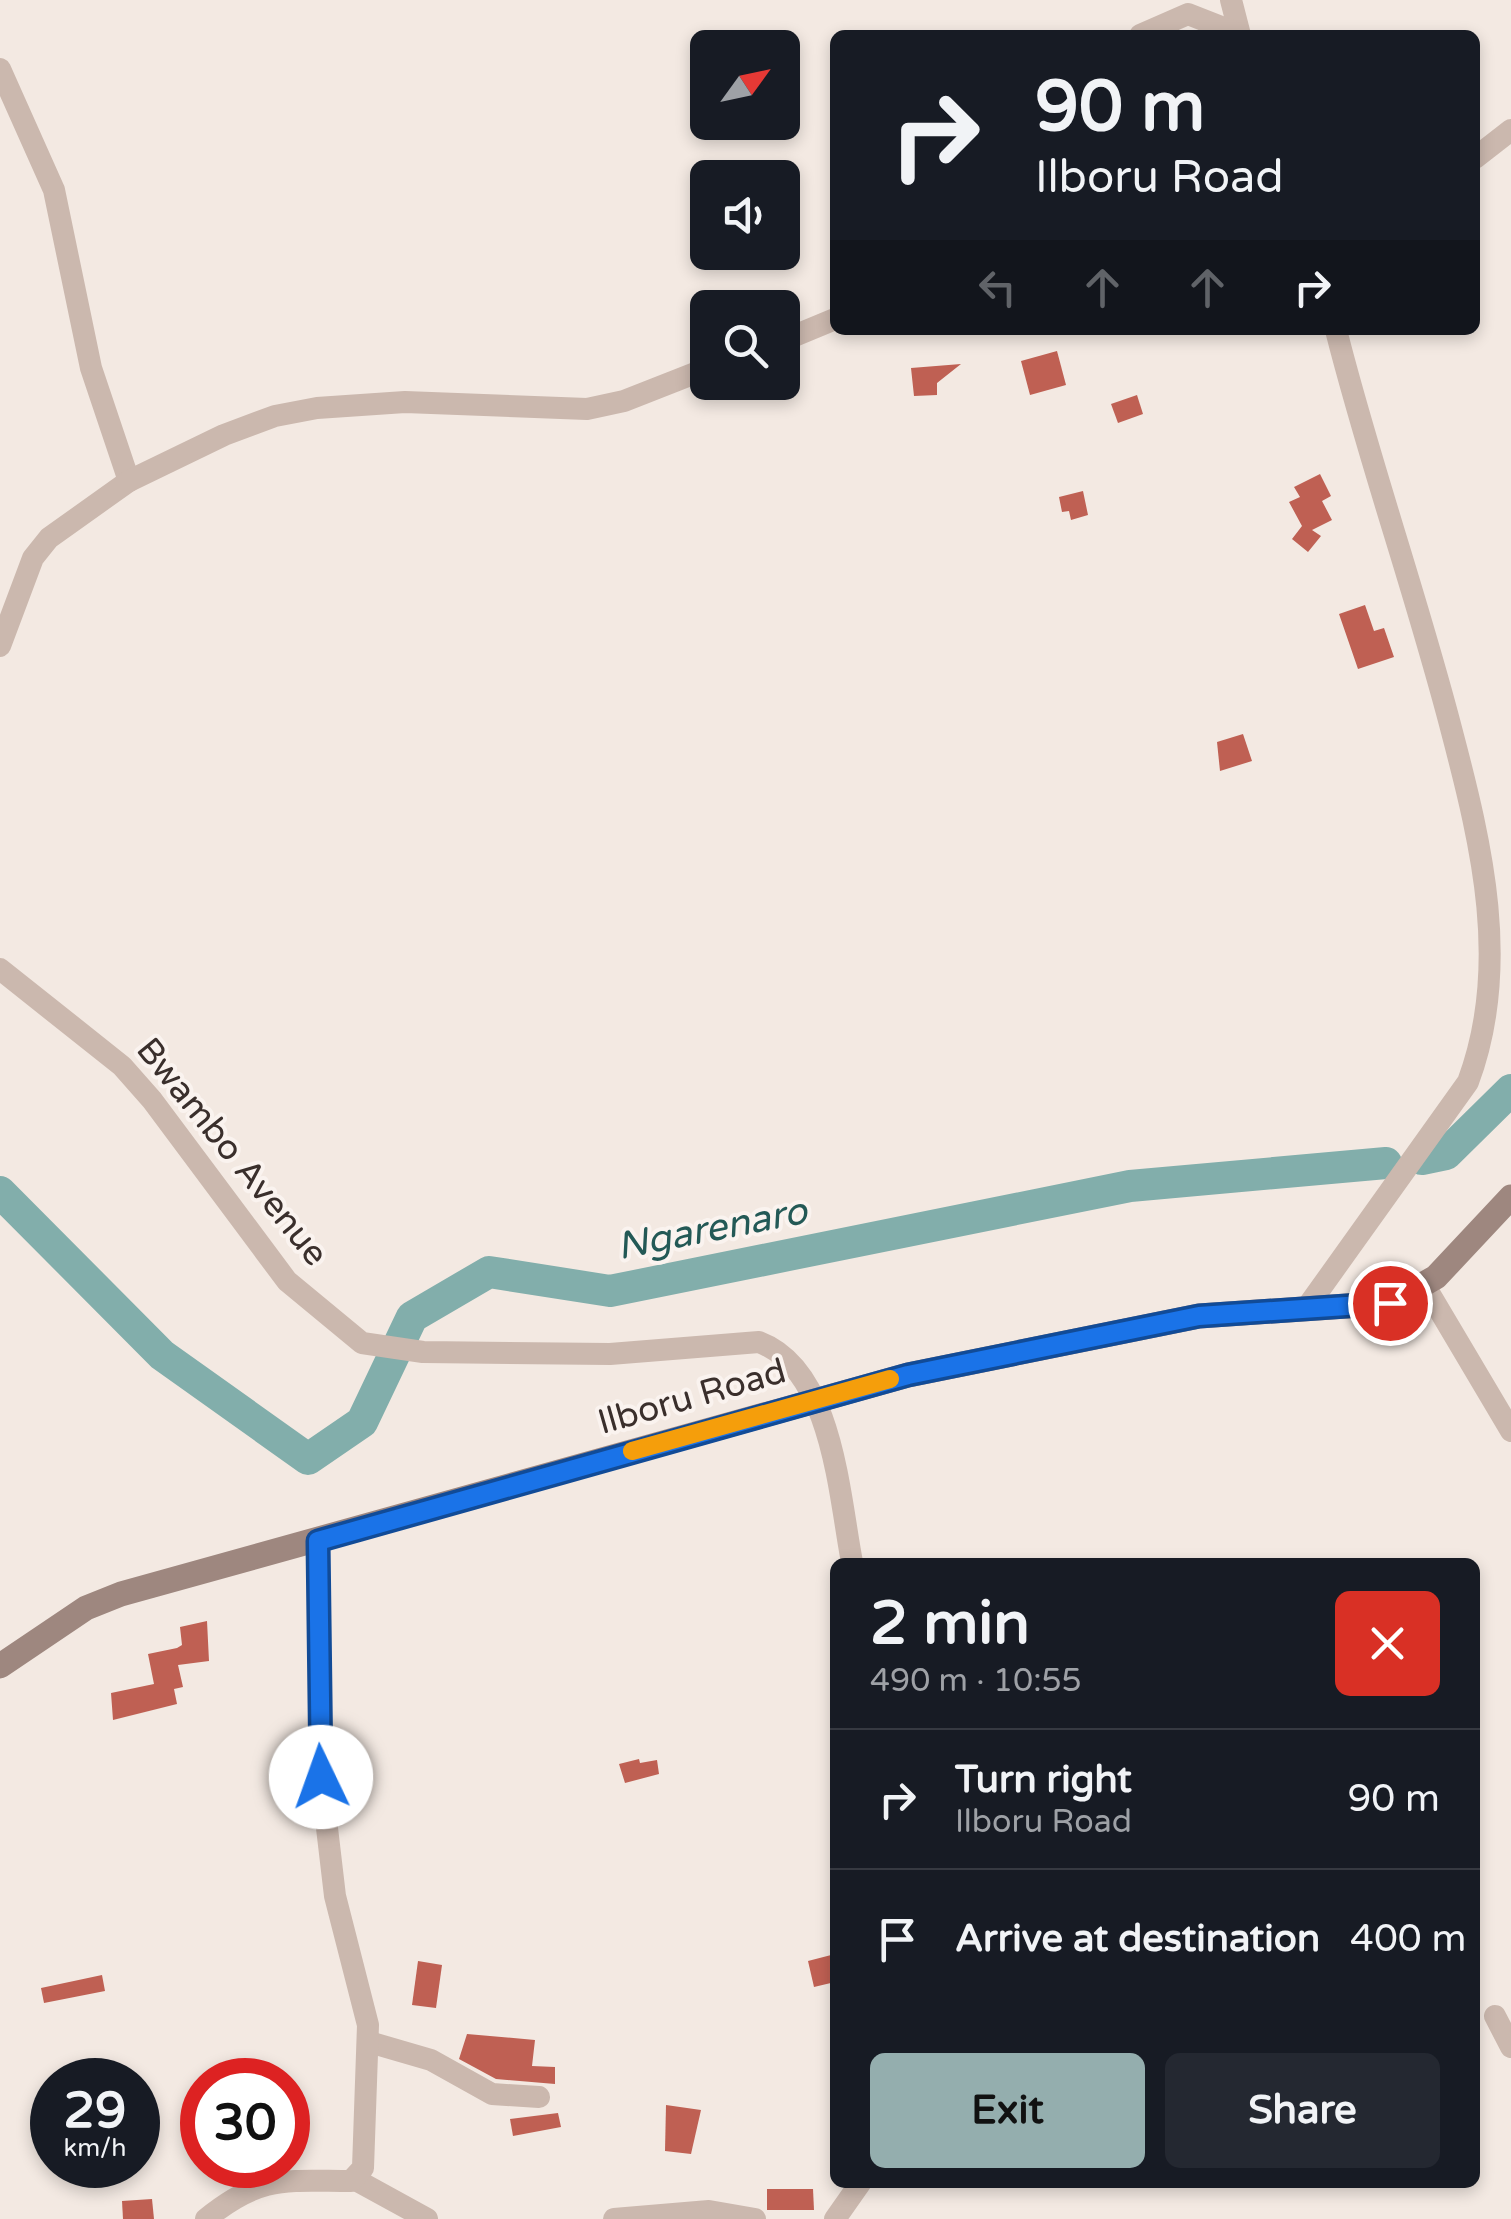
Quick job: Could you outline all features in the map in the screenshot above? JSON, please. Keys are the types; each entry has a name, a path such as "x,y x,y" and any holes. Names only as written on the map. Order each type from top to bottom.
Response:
{"street":[{"path":"1231,0 1239,30"},
{"path":"1151,30 1188,14 1211,19 1232,30"},
{"path":"0,68 54,190 91,368 128,481"},
{"path":"1480,154 1511,130"},
{"path":"800,334 830,321"},
{"path":"1305,1310 1468,1082 1480,1052 1492,970 1484,852 1432,650 1399,536 1358,420 1337,335"},
{"path":"0,646 33,558 49,538 128,481 224,434 275,416 405,402 587,409 624,402 690,375"},
{"name":"Bwambo Avenue","path":"0,969 122,1066 152,1100 286,1280 362,1343 422,1352 610,1354 759,1342 781,1355 817,1398"},
{"name":"Ilboru Road","path":"0,1666 86,1608 121,1594 817,1398 1199,1316 1390,1303 1425,1286 1511,1197"},
{"path":"1425,1286 1511,1431"},
{"path":"817,1398 851,1558"},
{"path":"318,1541 321,1777 335,1896 369,2042 363,2168 356,2180"},
{"path":"1495,2016 1511,2048"},
{"path":"369,2042 431,2060 492,2094 538,2097"},
{"path":"212,2217 280,2180 356,2180 427,2219"},
{"path":"842,2217 858,2188"},
{"path":"614,2219 710,2211 755,2219"}],"building":[{"path":"1057,351 1066,385 1030,395 1021,361"},
{"path":"961,364 937,383 937,395 914,396 911,368"},
{"path":"1137,395 1143,414 1118,423 1111,404"},
{"path":"1320,474 1331,496 1322,501 1332,520 1312,530 1321,536 1308,552 1292,539 1302,526 1289,502 1300,497 1294,487"},
{"path":"1083,491 1088,515 1071,520 1069,511 1062,512 1059,497"},
{"path":"1365,605 1374,631 1384,628 1394,657 1358,669 1339,614"},
{"path":"1243,734 1252,761 1220,771 1217,742"},
{"path":"207,1621 209,1661 178,1665 183,1687 174,1689 177,1704 113,1720 111,1693 154,1684 148,1654 177,1648 182,1645 180,1627"},
{"path":"639,1759 640,1763 657,1760 659,1774 625,1783 619,1764"},
{"path":"830,1955 830,1983 814,1987 808,1961"},
{"path":"418,1961 442,1965 436,2008 412,2005"},
{"path":"102,1975 105,1991 44,2003 41,1988"},
{"path":"467,2034 535,2040 532,2066 555,2067 555,2084 496,2079 459,2059"},
{"path":"666,2105 701,2110 691,2154 665,2151"},
{"path":"558,2113 561,2127 513,2136 510,2119"},
{"path":"767,2189 813,2189 814,2210 767,2210"},
{"path":"152,2199 154,2219 123,2219 122,2201"}],"waterway":[{"path":"1422,1159 1446,1154 1511,1090"},
{"name":"Ngarenaro","path":"0,1192 162,1355 308,1459 362,1422 412,1317 489,1272 610,1291 1130,1186 1386,1163"}],"slow traffic":[{"path":"632,1451 890,1379"}],"route":[{"path":"321,1777 318,1541 473,1494 908,1375 1199,1316 1390,1303"}]}
